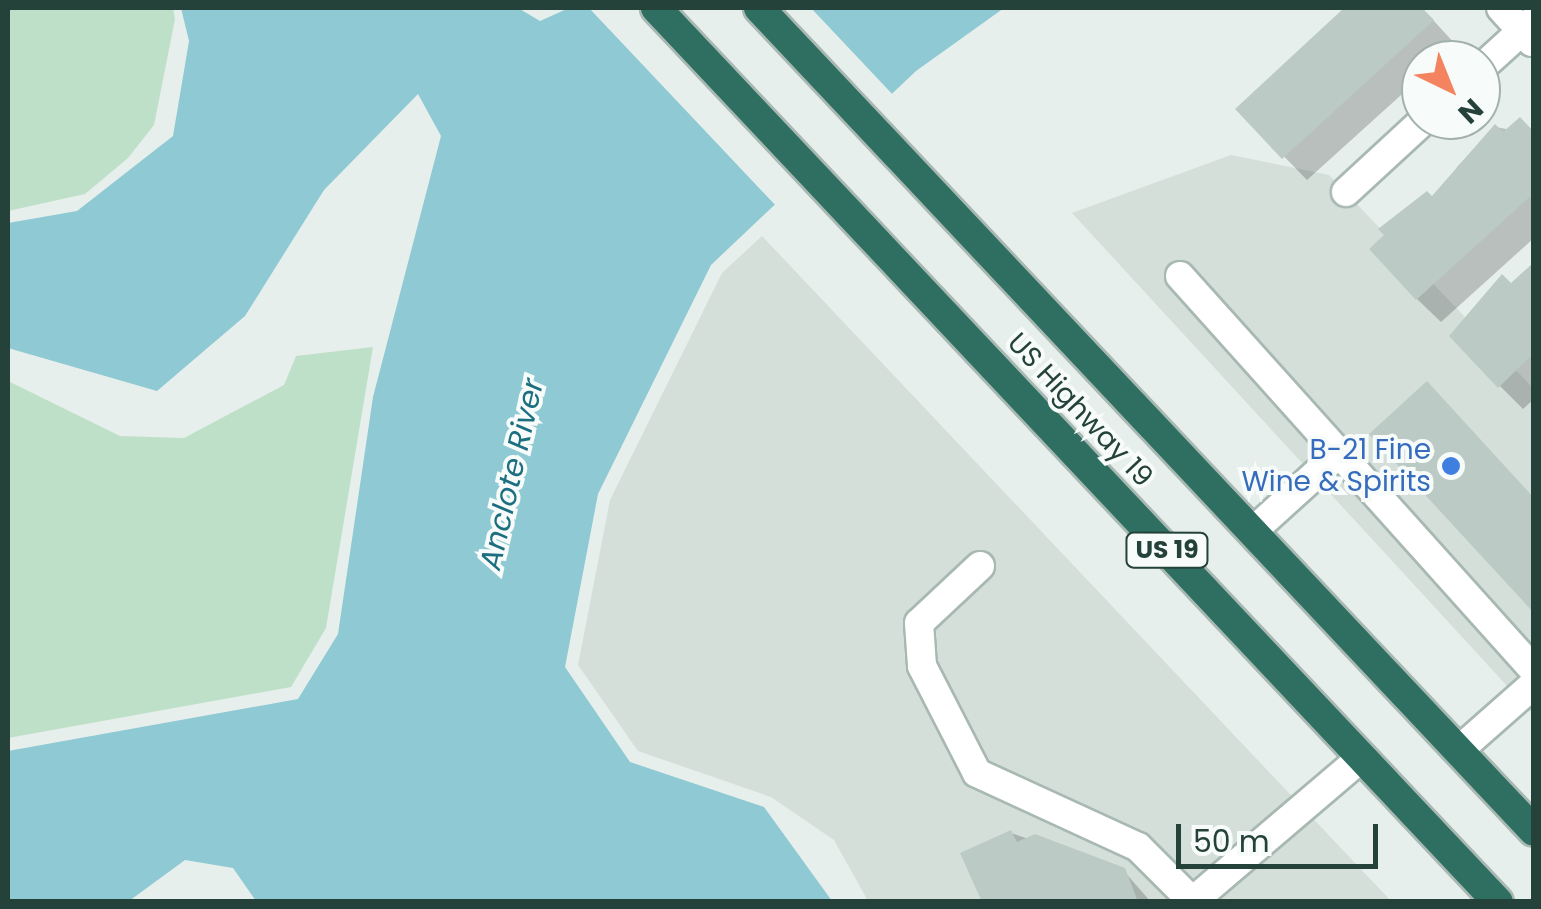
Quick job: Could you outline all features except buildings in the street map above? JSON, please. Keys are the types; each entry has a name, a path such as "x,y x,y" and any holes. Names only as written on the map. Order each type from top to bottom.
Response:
{"highway":[{"name":"US Highway 19","path":"656,8 1498,902"},
{"name":"US Highway 19","path":"759,8 1534,831"}],"street":[{"path":"1501,8 1530,31 1501,53"},
{"path":"1346,192 1402,140"},
{"path":"1180,276 1534,670"},
{"path":"1252,532 1339,452"},
{"path":"980,566 919,622 922,666 977,773 1138,847 1193,901 1362,757"},
{"path":"1458,750 1534,684"}],"shaded area":[{"path":"1231,155 1329,175 1533,388 1533,714 1072,213"},
{"path":"762,236 1391,901 868,901 834,840 771,797 638,751 578,665 610,500 722,273"}],"green space":[{"path":"8,8 173,8 175,19 154,125 128,158 85,194 8,211"},
{"path":"373,347 326,628 291,687 8,738 8,381 120,436 184,438 284,385 296,356"}],"water":[{"name":"Anclote River","path":"181,8 518,8 540,21 569,8 1004,8 916,71 711,265 598,494 565,667 630,762 764,807 832,901 256,901 233,868 185,860 129,901 8,901 8,751 298,699 338,634 373,397 441,136 418,94 324,190 245,316 157,391 8,348 8,223 77,211 173,136 189,41"}],"pier":[{"path":"589,8 811,8 895,97 778,208"}],"place":[{"name":"B-21 Fine Wine & Spirits","path":"1451,466"}]}
